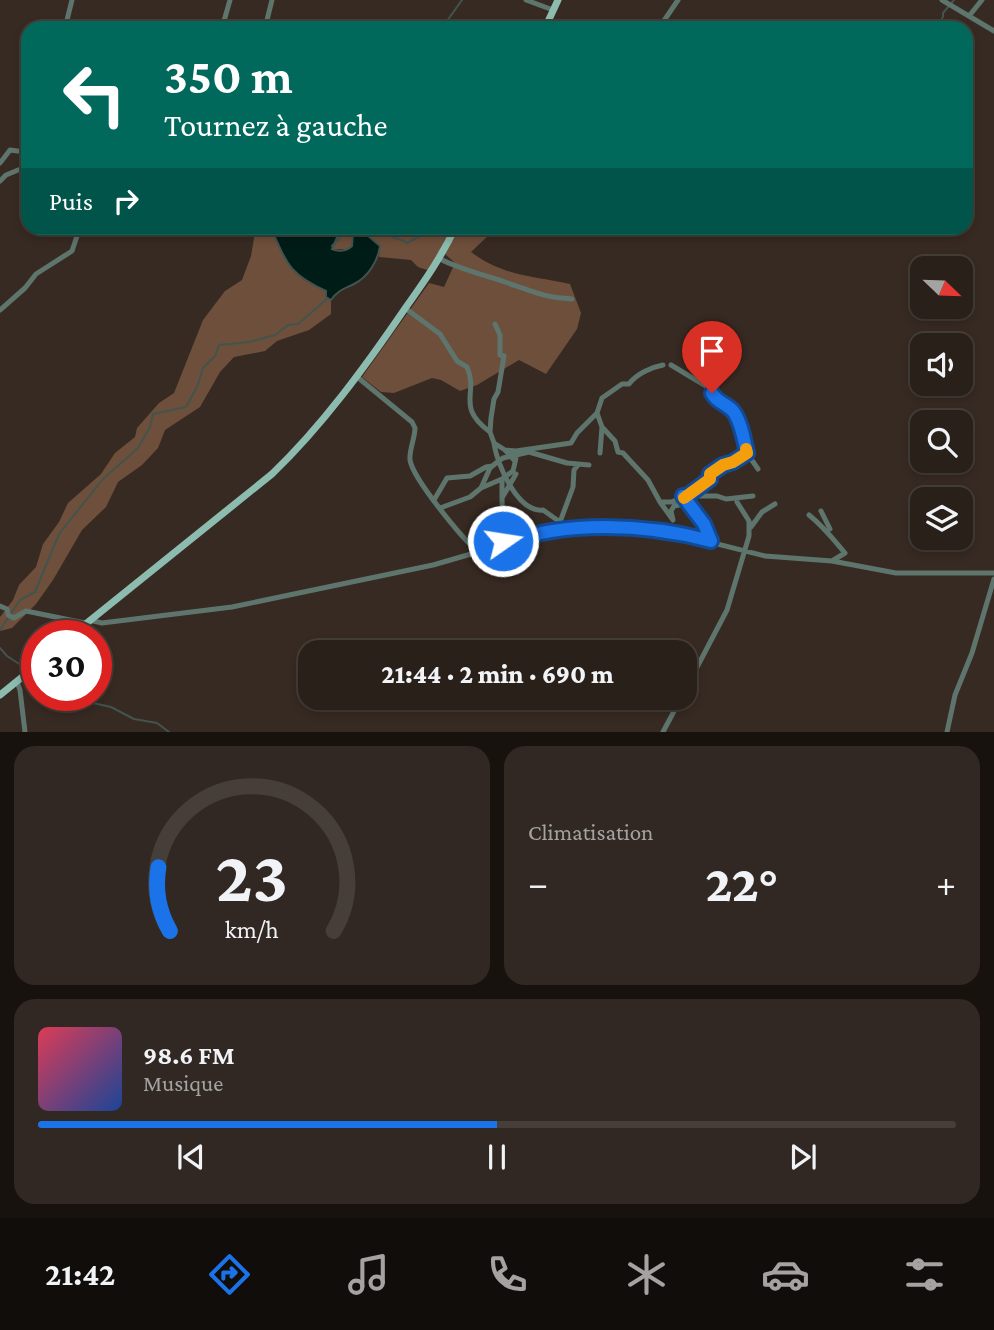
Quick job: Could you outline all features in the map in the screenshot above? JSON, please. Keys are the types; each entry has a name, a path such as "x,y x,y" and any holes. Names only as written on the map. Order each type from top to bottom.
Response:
{"main road":[{"path":"548,21 558,0"},
{"path":"90,620 272,474 298,449 405,308 440,259 452,235"},
{"path":"0,695 21,679"}],"street":[{"path":"67,21 72,0"},
{"path":"224,21 230,0"},
{"path":"267,21 272,0"},
{"path":"526,0 553,10"},
{"path":"664,21 678,0"},
{"path":"942,0 994,31"},
{"path":"969,16 982,0"},
{"path":"0,163 10,150 21,152"},
{"path":"0,181 6,175 21,169"},
{"path":"0,310 25,288 36,274 72,251 77,235"},
{"path":"440,259 458,268 538,295 572,299"},
{"path":"405,308 440,334 457,361 467,367 471,379 468,394 472,411 476,421 490,432"},
{"path":"495,324 500,335 500,355 504,356 490,432 496,462 504,478 528,508 543,510 560,522"},
{"path":"505,450 516,451 570,443 577,432 597,413 602,398 622,384 663,365"},
{"path":"671,365 706,386 716,401 733,411 739,422 747,453 758,469"},
{"path":"356,376 415,428 410,458 413,468 440,508 469,544 478,551"},
{"path":"597,413 602,427 615,441 618,452 623,453 648,480 673,520 671,511 685,496"},
{"path":"600,453 602,427"},
{"path":"440,508 470,497 513,471 513,458 494,443"},
{"path":"434,500 447,478 470,476 496,462 529,452 578,465 589,465"},
{"path":"660,502 671,502 685,496 710,479 710,474 718,468 747,453"},
{"path":"481,488 496,462"},
{"path":"561,529 560,522 575,482 574,470 578,465"},
{"path":"502,498 516,474"},
{"path":"501,546 504,478"},
{"path":"685,496 717,496 726,499 753,496"},
{"path":"685,496 704,524 711,541"},
{"path":"737,498 749,521 750,530"},
{"path":"697,669 727,610 750,530 762,512 775,504"},
{"path":"821,511 837,546 845,553 832,561"},
{"path":"809,515 831,533"},
{"path":"112,622 232,607 433,565 538,533 561,529 662,530 786,558 832,561 896,573 994,575 972,653 955,695 947,732"},
{"path":"0,606 14,618 26,611 76,620"},
{"path":"17,682 25,732"},
{"path":"663,732 675,710"}],"shaded area":[{"path":"254,235 274,235 290,267 303,279 326,291 326,297 331,300 331,314 309,330 277,341 265,351 234,357 220,372 200,407 165,430 158,448 142,465 118,482 106,507 82,530 36,604 12,628 0,631 0,617 13,600 19,585 36,567 43,544 59,522 68,503 101,474 115,453 135,437 137,428 159,403 174,393 203,320 225,291 242,280 251,256"},
{"path":"338,235 353,235 353,246 348,249 332,249"},
{"path":"367,235 448,235 430,271 418,267 411,260 379,257 380,246"},
{"path":"455,235 489,235 471,252 507,271 570,284 581,313 577,329 546,374 519,360 477,385 460,391 432,378 394,393 381,392 362,377 429,283 444,287 455,263 445,254"}],"water":[{"path":"274,235 338,235 332,249 345,250 352,246 353,235 367,235 380,246 375,263 368,273 331,300 326,297 326,291 297,273 281,251"}],"waterway":[{"path":"447,21 462,0"},
{"path":"940,21 954,0"},
{"path":"332,246 342,235"},
{"path":"388,235 407,243 422,235"},
{"path":"0,630 20,600 35,592 59,534 103,479 138,448 150,427 153,414 186,407 203,368 215,356 219,345 249,342 275,335 288,325 298,324 327,299"},
{"path":"0,648 21,665"},
{"path":"112,708 134,719 157,723 169,732"}],"slow traffic":[{"path":"684,498 683,496 686,497 710,479 710,474 718,468 747,453 746,449"}],"route":[{"path":"503,541 501,546 517,538 566,529 662,530 711,541 704,524 683,496 686,497 710,479 710,474 718,468 747,453 739,422 730,408 716,401 712,393"}]}
